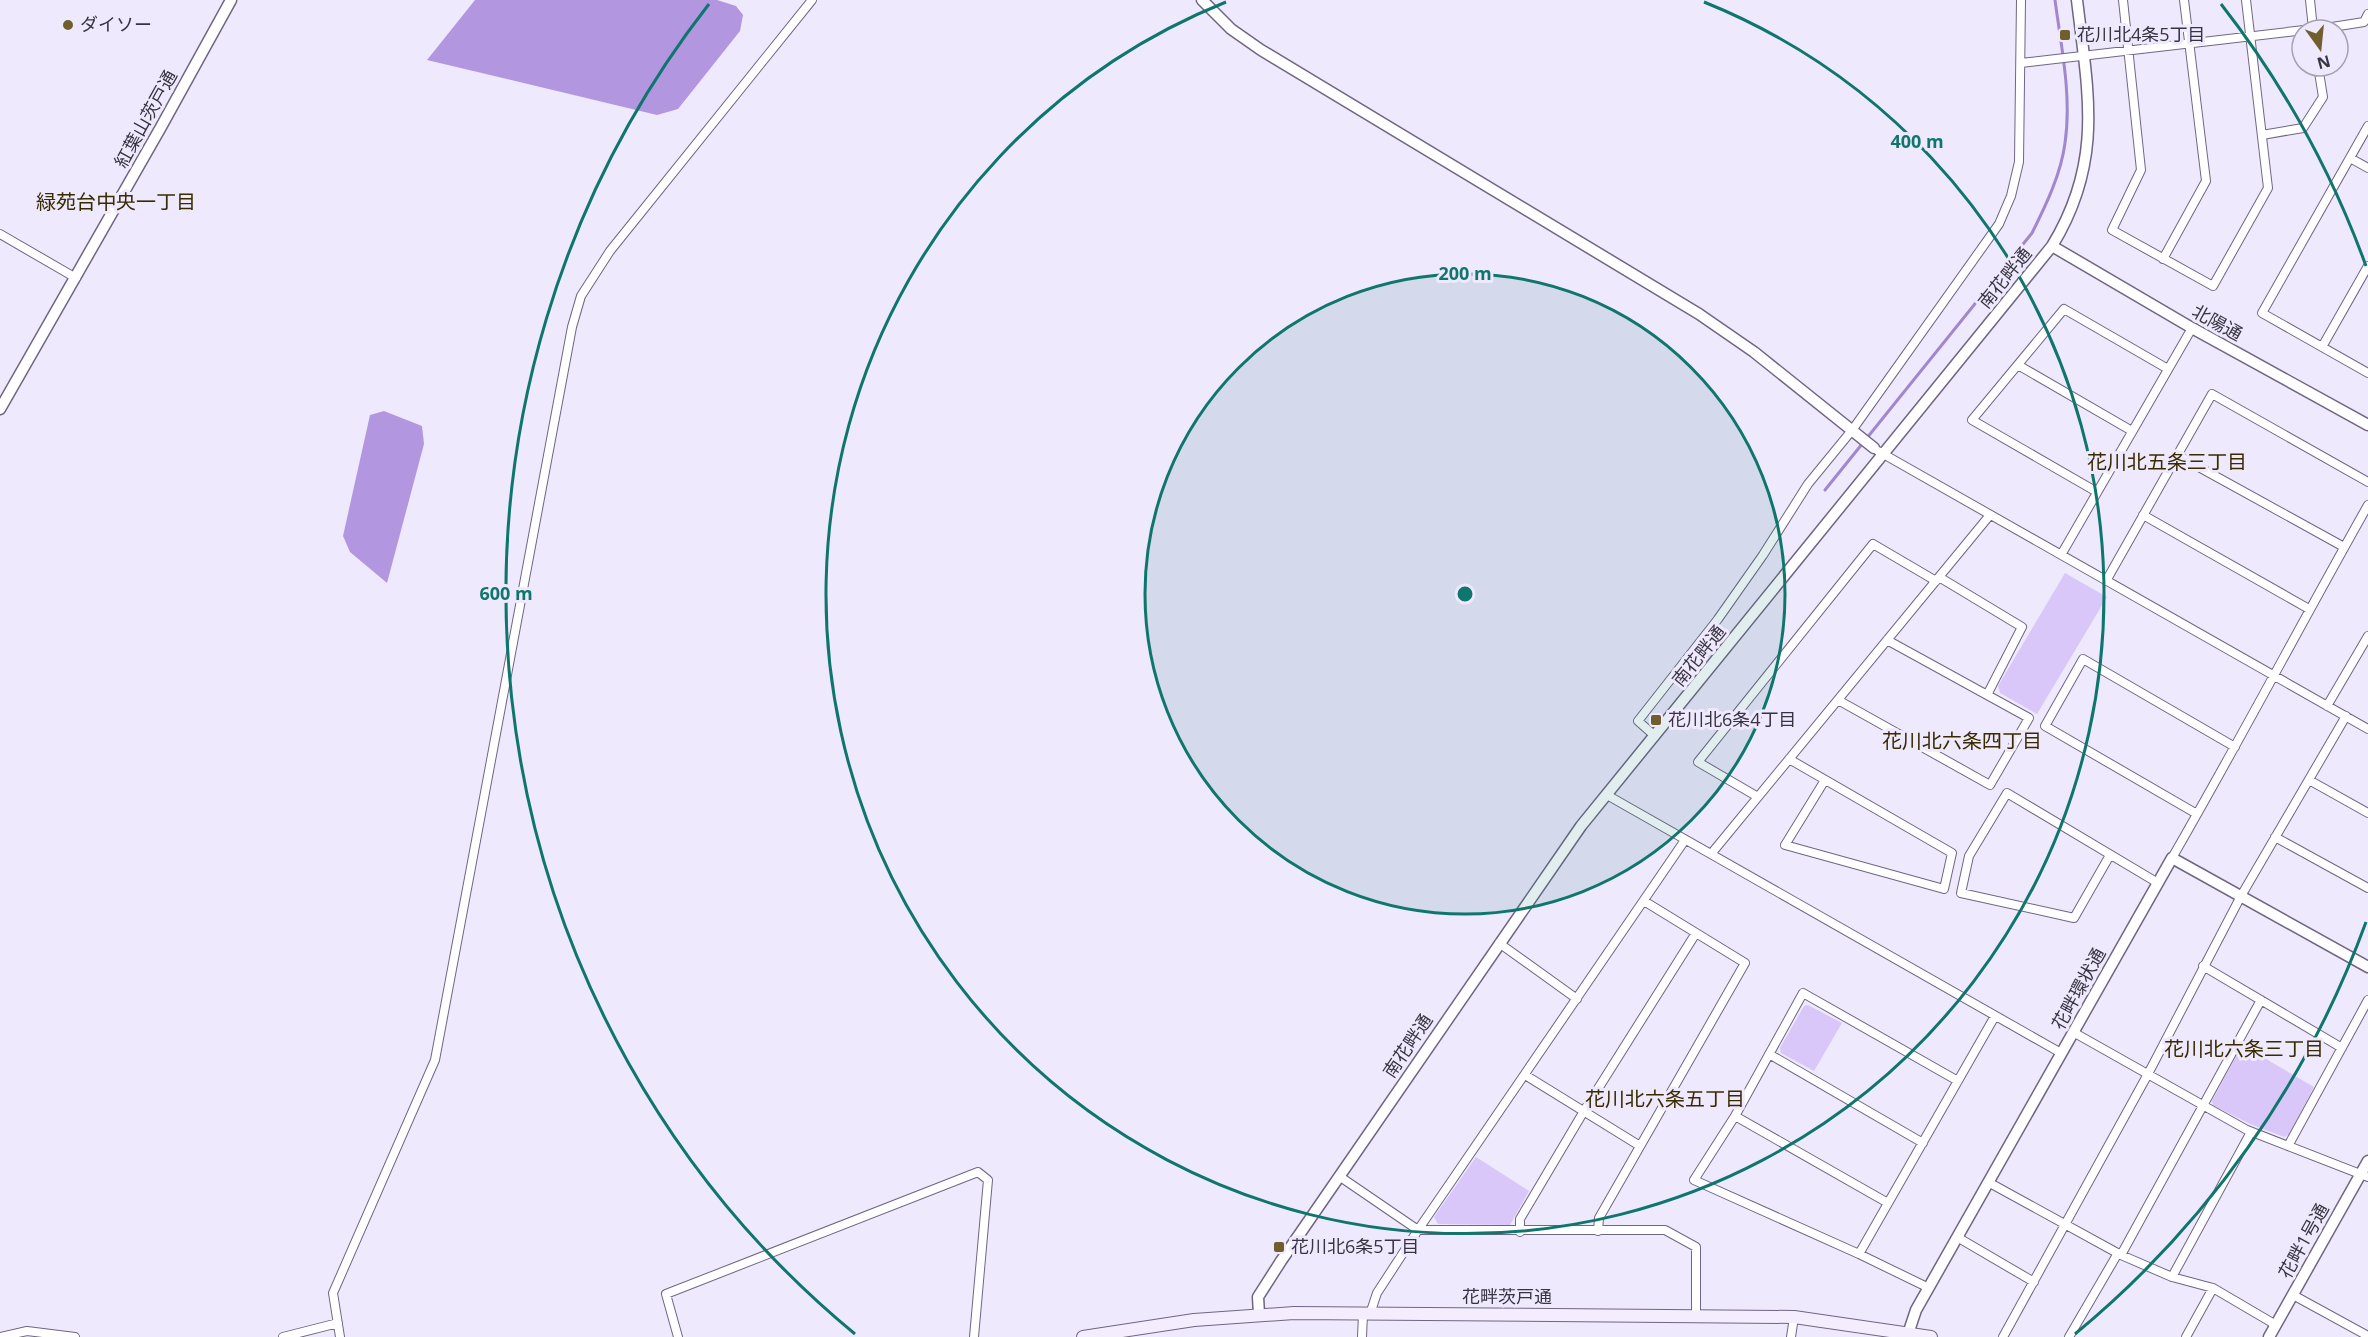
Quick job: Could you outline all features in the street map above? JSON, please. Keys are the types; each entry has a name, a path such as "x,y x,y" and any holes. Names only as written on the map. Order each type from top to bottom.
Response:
{"main road":[{"name":"花畔茨戸通","path":"1083,1337 1116,1334 1194,1320 1259,1314 1367,1314 1794,1317 1931,1337"}],"street":[{"name":"紅葉山茨戸通","path":"0,410 231,0"},
{"path":"340,1337 333,1293 435,1060 572,327 580,296 610,251 812,0"},
{"path":"1202,0 1232,28 1261,50 1699,314 1754,352 1879,451 2368,729"},
{"path":"1655,736 1638,721 1718,619 1763,555 1808,484 1856,432 1999,224 2011,196 2019,162 2021,0"},
{"name":"南花畔通","path":"1259,1314 1258,1297 1581,826 1655,736 1879,451 2052,246 2073,208 2088,148 2089,101 2077,0"},
{"path":"2123,0 2141,170 2112,230 2213,286 2268,188 2246,0"},
{"path":"2163,259 2206,181 2184,0"},
{"path":"2310,0 2312,18"},
{"path":"2350,24 2364,22 2368,14"},
{"path":"2021,63 2290,32"},
{"path":"2262,135 2303,128 2323,97 2320,78"},
{"path":"2368,126 2262,313 2368,373"},
{"path":"2350,158 2368,168"},
{"path":"0,234 76,278"},
{"name":"北陽通","path":"2052,246 2192,328 2368,425"},
{"path":"2322,346 2368,266"},
{"path":"2097,492 1972,420 2064,309 2168,369"},
{"path":"2061,555 2192,328"},
{"path":"2018,365 2132,431"},
{"path":"2106,581 2212,394 2368,482"},
{"path":"2177,455 2344,547"},
{"path":"2368,505 2172,858 2368,967"},
{"path":"1711,854 1990,515"},
{"path":"2143,515 2309,609"},
{"path":"1758,797 1698,762 1873,544 2022,627 1987,695"},
{"path":"2327,706 2367,639"},
{"path":"1838,700 1990,784 2030,718 1887,640"},
{"path":"2197,814 2045,726 2083,659 2235,747"},
{"path":"2003,1337 2066,1226 2241,896 2346,716"},
{"path":"1789,759 1826,780 1952,854 1944,888 1785,845 1826,780"},
{"path":"2309,780 2368,813"},
{"path":"2110,855 2074,918 1961,893 1969,856 2007,793 2157,883"},
{"path":"1607,795 2061,1053"},
{"path":"2275,837 2368,888"},
{"path":"1362,1337 1367,1314 1377,1293 1685,840"},
{"name":"花畔環状通","path":"1908,1334 1916,1310 2172,858"},
{"path":"1598,1231 1599,1218 1745,963 1644,901"},
{"path":"1520,1232 1520,1219 1584,1111 1696,933"},
{"path":"1499,943 1577,999"},
{"path":"2203,966 2342,1048"},
{"path":"1929,1288 1694,1180 1735,1116 1803,993 1958,1081"},
{"path":"2069,1337 2119,1254 2261,1000"},
{"path":"2288,1146 2368,1000"},
{"path":"1859,1254 1995,1016"},
{"path":"2073,1032 2251,1132 2365,1175"},
{"path":"1769,1054 1923,1143"},
{"path":"1525,1075 1640,1146"},
{"path":"1735,1116 1888,1203"},
{"path":"2172,1277 2251,1132"},
{"name":"花畔1号通","path":"2269,1337 2365,1175 2368,1161"},
{"path":"678,1337 666,1294 978,1172 988,1180 974,1337"},
{"path":"1340,1176 1418,1230 1520,1232 1665,1230 1696,1247 1696,1316"},
{"path":"1988,1182 2119,1254 2172,1277 2213,1288 2276,1325"},
{"path":"1957,1238 2034,1282"},
{"path":"2187,1337 2213,1288"},
{"path":"2293,1295 2368,1336"},
{"path":"1791,1337 1794,1317"},
{"path":"283,1337 338,1323"},
{"path":"0,1337 27,1334 75,1337"}],"shaded area":[{"path":"475,0 717,0 736,6 743,15 740,31 678,109 657,115 427,60"},
{"path":"384,411 422,426 424,444 387,583 350,552 343,536 370,415"},
{"path":"2065,573 2107,597 2037,714 2000,693 1998,686"},
{"path":"1808,1005 1842,1023 1814,1071 1781,1053 1780,1048 1804,1006"},
{"path":"2242,1045 2314,1087 2289,1135 2284,1137 2250,1124 2213,1105 2212,1101"},
{"path":"1476,1157 1529,1191 1510,1225 1438,1224 1434,1217"}],"waterway":[{"path":"1825,490 2032,233 2060,166 2067,125 2065,71 2055,0"}],"place":[{"name":"ダイソー","path":"68,25"},
{"name":"花川北4条5丁目","path":"2065,35"},
{"name":"花川北6条4丁目","path":"1656,720"},
{"name":"花川北6条5丁目","path":"1279,1247"}],"district":[{"name":"緑苑台中央一丁目","path":"116,202"},
{"name":"花川北五条三丁目","path":"2167,462"},
{"name":"花川北六条四丁目","path":"1962,741"},
{"name":"花川北六条三丁目","path":"2244,1049"},
{"name":"花川北六条五丁目","path":"1665,1099"}]}
